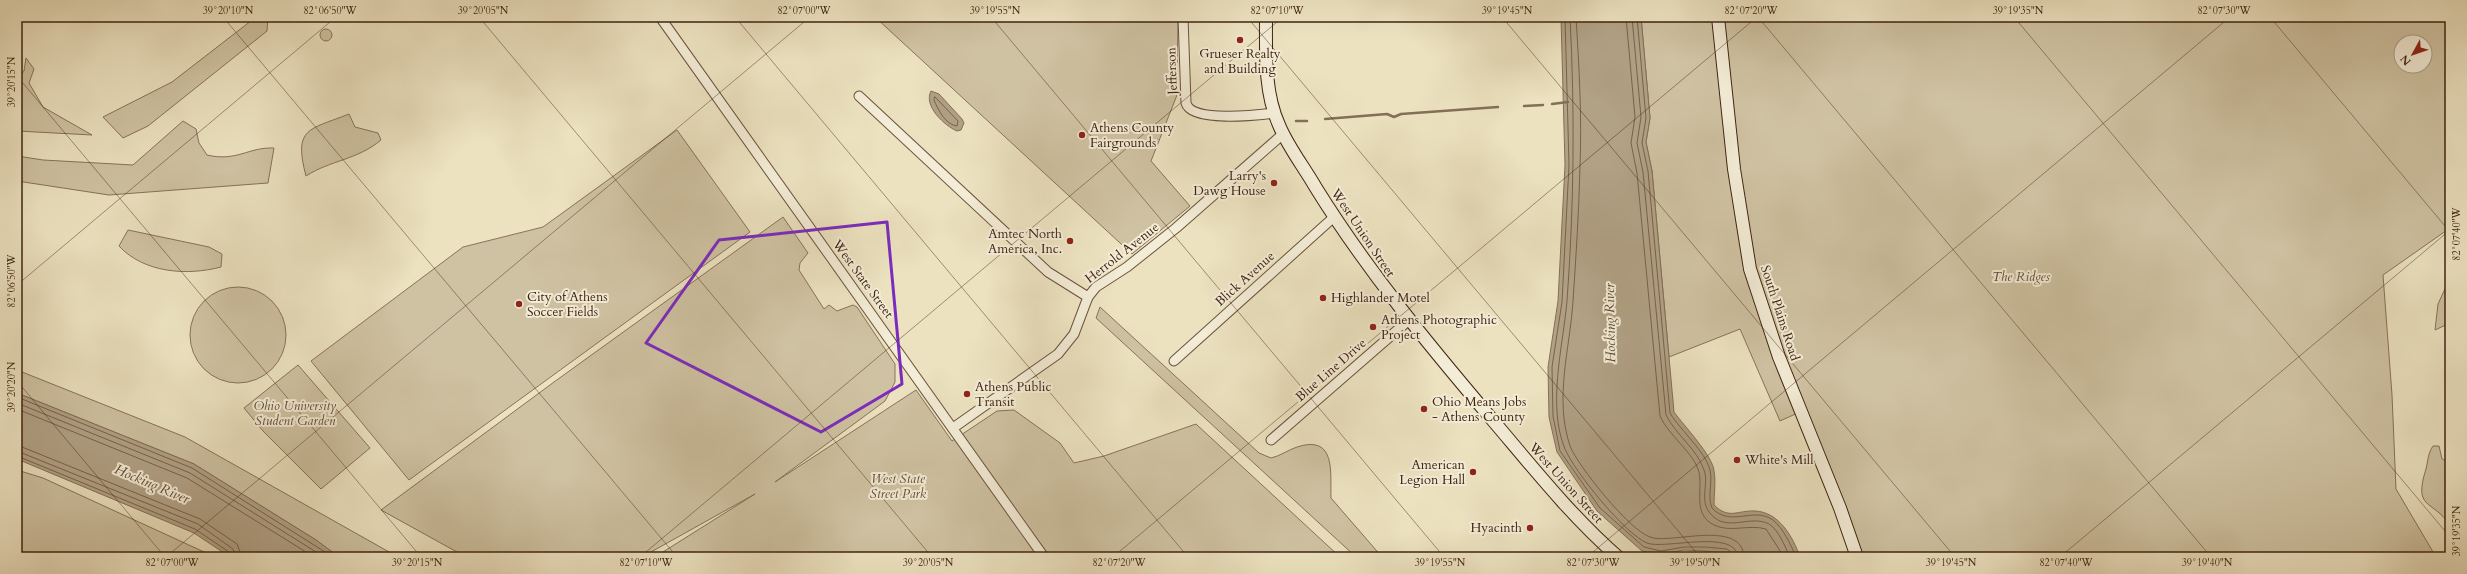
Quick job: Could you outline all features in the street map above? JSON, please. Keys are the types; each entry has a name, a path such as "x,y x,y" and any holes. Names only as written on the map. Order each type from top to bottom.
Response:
{"main road":[{"name":"West Union Street","path":"1266,17 1267,72 1275,113 1283,134 1334,216 1371,271 1409,320 1551,488 1589,530 1618,557"},
{"name":"South Plains Road","path":"1718,17 1735,177 1750,269 1779,357 1840,508 1857,557"}],"street":[{"name":"West State Street","path":"660,17 1044,557"},
{"name":"Jefferson","path":"1183,17 1186,103 1190,110 1196,113 1231,116 1275,113"},
{"path":"859,96 1048,272 1088,297"},
{"name":"Herrold Avenue","path":"953,428 1058,354 1074,334 1088,297 1096,287 1127,267 1176,228 1283,134"},
{"name":"Blick Avenue","path":"1174,361 1334,216"},
{"name":"Blue Line Drive","path":"1271,440 1409,320"}],"highlighted area":[{"path":"887,222 902,384 821,432 646,343 719,240"}],"green space":[{"path":"256,17 268,17 267,31 148,126 123,138 103,117 172,82"},
{"name":"Athens County Fairgrounds","path":"875,17 1178,17 1177,95 1151,161 1190,206 1132,254"},
{"name":"The Ridges","path":"1641,17 2450,17 2450,228 2383,275 2392,395 2396,489 2436,557 1857,557 1800,412 1780,421 1740,329 1669,357 1652,171 1646,142 1650,118"},
{"path":"328,29 331,30 331,40 324,41 321,40 320,33 321,30"},
{"path":"26,58 34,69 29,83 43,107 92,135 17,131 17,80 24,71"},
{"path":"349,114 355,127 378,133 381,140 363,152 325,166 306,176 302,160 303,139 314,128"},
{"path":"183,121 196,129 199,143 207,155 226,157 265,148 274,148 268,183 109,195 17,181 17,156 43,160 133,165"},
{"name":"City of Athens Soccer Fields","path":"677,130 750,232 409,480 311,361 463,247 543,227"},
{"name":"West State Street Park","path":"783,217 808,253 800,263 799,270 824,309 829,305 837,311 853,305 857,307 895,364 895,382 885,401 775,482 916,390 952,441 997,411 1014,410 1060,443 1074,463 1104,456 1196,424 1340,557 655,557 755,494 642,557 466,557 381,510 554,382"},
{"path":"128,230 209,247 222,254 221,267 208,270 180,271 153,267 129,255 119,246"},
{"path":"2450,278 2450,323 2435,330 2438,304"},
{"name":"Ohio University Student Garden","path":"238,287 256,291 272,301 282,317 286,335 282,353 272,369 256,379 238,383 220,379 204,369 194,353 190,335 194,317 204,301 220,291"},
{"path":"1100,307 1259,453 1271,458 1297,447 1310,444 1319,446 1325,451 1329,459 1331,498 1382,557 1356,557 1096,318"},
{"name":"Ohio University Student Garden","path":"298,365 370,448 321,489 263,431 244,408"},
{"path":"17,370 185,437 398,557 339,557 316,540 194,464 17,393"},
{"path":"2433,446 2439,446 2442,459 2450,463 2450,525 2426,503 2423,498 2423,482 2428,457"},
{"path":"17,470 43,478 215,557 17,557"}],"water":[{"name":"Hocking River","path":"1561,17 1641,17 1650,118 1646,142 1652,171 1674,412 1709,457 1715,479 1714,505 1719,510 1729,513 1755,511 1764,512 1771,516 1784,527 1789,534 1800,557 1730,557 1726,553 1684,550 1661,555 1642,551 1597,511 1557,452 1549,417 1548,367 1558,301 1565,165"},
{"path":"931,91 939,94 962,119 964,123 961,130 957,131 947,125 936,115 930,103 929,97"},
{"name":"Hocking River","path":"17,393 194,464 316,540 339,557 230,557 194,533 17,459"}],"waterway":[{"path":"1552,104 1568,102"},
{"path":"1524,106 1543,105"},
{"path":"1325,119 1387,114 1394,117 1401,114 1498,107"},
{"path":"1296,121 1307,121"}],"place":[{"name":"Grueser Realty and Building","path":"1240,40"},
{"name":"Athens County Fairgrounds","path":"1082,135"},
{"name":"Larry's Dawg House","path":"1274,183"},
{"name":"Amtec North America, Inc.","path":"1070,241"},
{"name":"Highlander Motel","path":"1323,298"},
{"name":"City of Athens Soccer Fields","path":"519,304"},
{"name":"Athens Photographic Project","path":"1373,327"},
{"name":"Athens Public Transit","path":"967,394"},
{"name":"Ohio Means Jobs - Athens County","path":"1424,409"},
{"name":"White's Mill","path":"1737,460"},
{"name":"American Legion Hall","path":"1473,472"},
{"name":"Hyacinth","path":"1530,528"}]}
